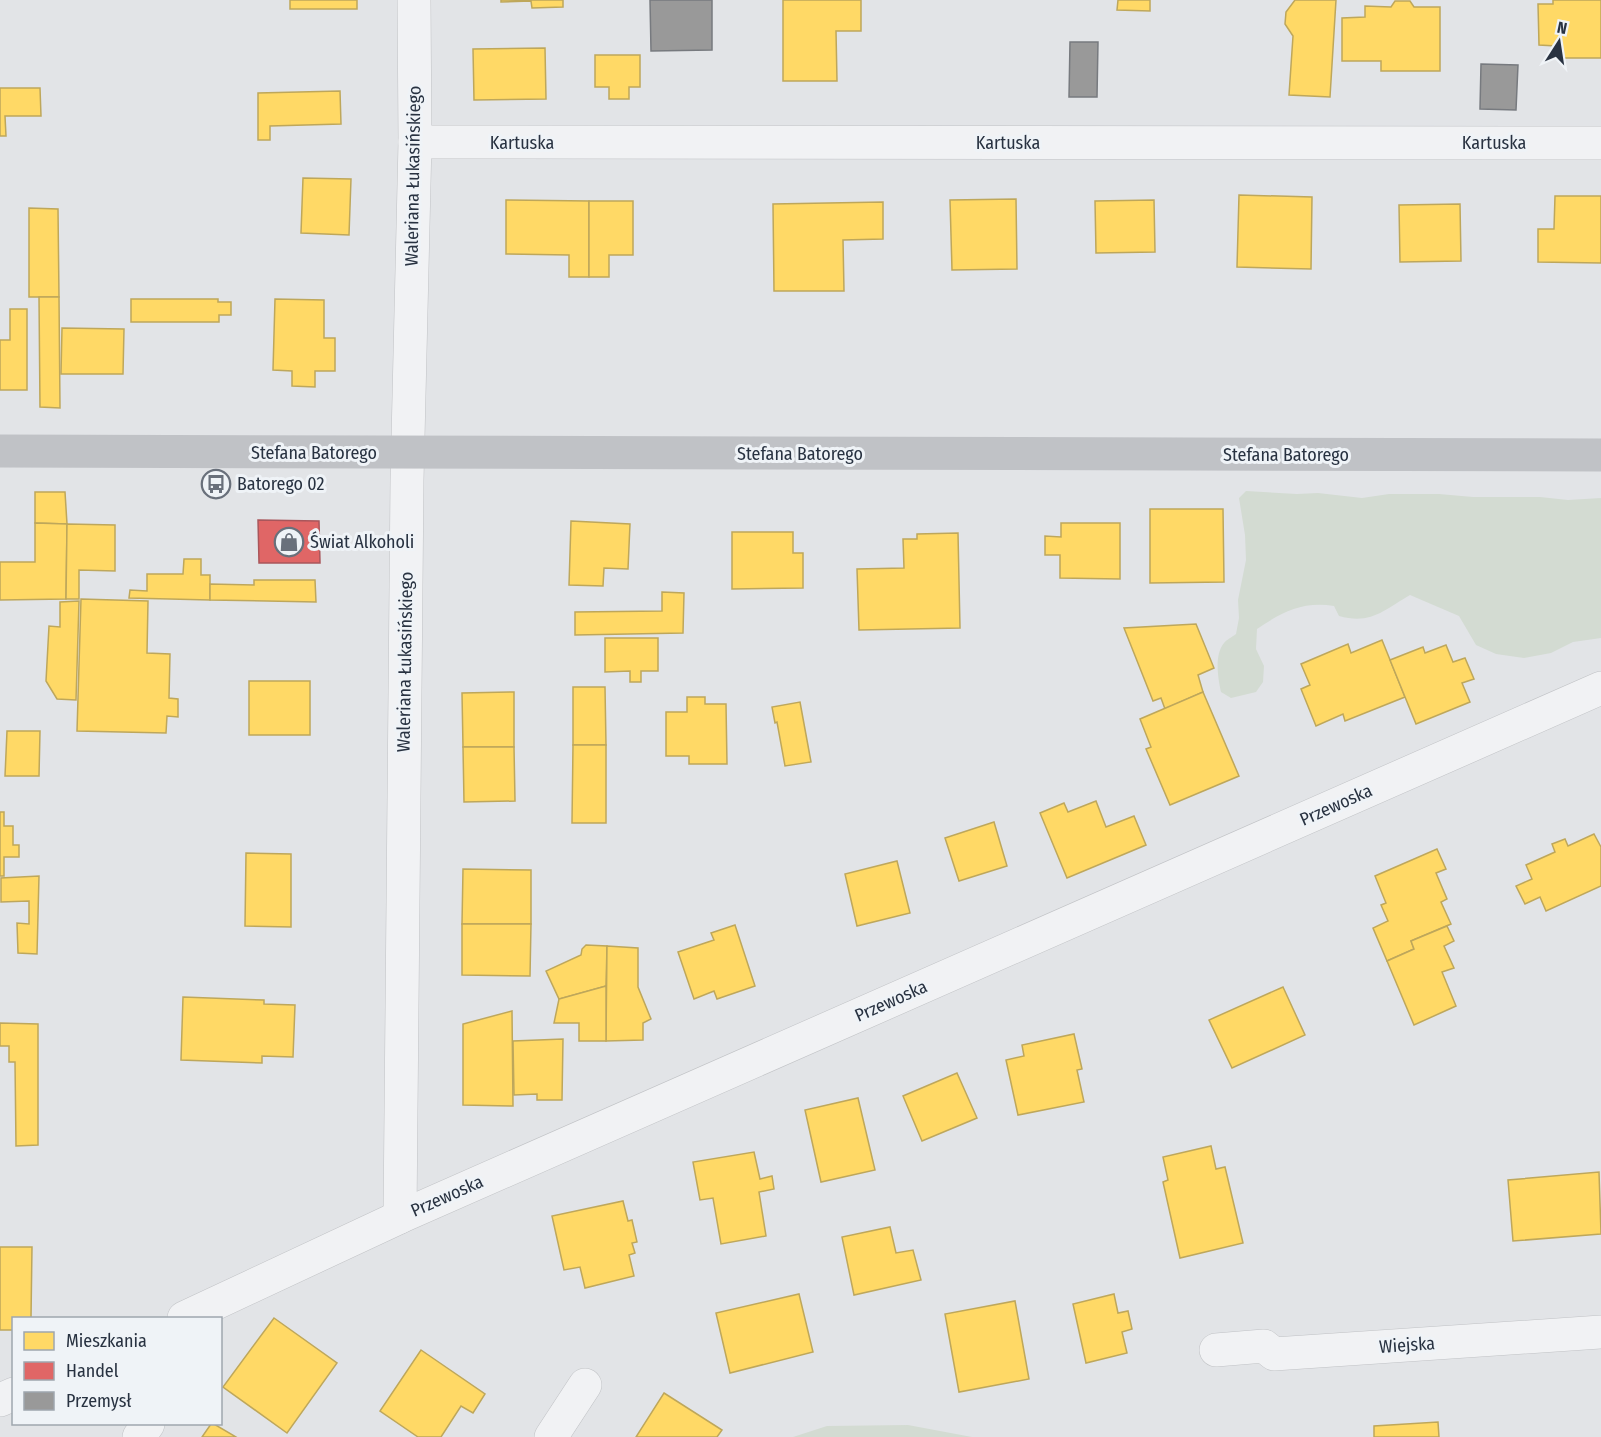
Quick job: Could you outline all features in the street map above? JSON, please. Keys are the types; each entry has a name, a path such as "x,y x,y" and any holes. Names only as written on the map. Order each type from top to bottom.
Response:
{"street":[{"name":"Waleriana Łukasińskiego","path":"400,1217 408,453 415,142 414,0"},
{"name":"Kartuska","path":"415,142 1601,143"},
{"name":"Stefana Batorego","path":"0,451 1601,455"},
{"name":"Przewoska","path":"188,1317 225,1308 400,1217 1601,688"},
{"name":"Wiejska","path":"1216,1350 1264,1346 1274,1354 1601,1332"},
{"path":"551,1437 585,1385"}],"shaded area":[{"path":"1246,491 1318,493 1362,498 1389,494 1439,494 1568,500 1601,498 1601,638 1573,642 1551,653 1524,658 1496,654 1476,645 1459,616 1410,595 1385,611 1360,619 1339,616 1334,606 1312,605 1293,609 1257,629 1256,649 1264,666 1263,682 1256,692 1231,698 1221,692 1218,660 1224,643 1236,634 1239,618 1238,600 1246,560 1245,535 1239,498"},
{"path":"908,1425 972,1437 793,1437 827,1426"}],"building: Mieszkania":[{"path":"290,0 357,0 357,9 290,9"},
{"path":"501,0 563,0 563,7 532,8 531,1 501,2"},
{"path":"783,0 861,0 861,31 836,31 837,81 783,81"},
{"path":"1118,0 1150,0 1150,11 1117,10"},
{"path":"1295,0 1336,0 1330,97 1289,95 1293,36 1285,24 1286,12"},
{"path":"1553,0 1601,0 1601,58 1556,58 1556,46 1539,45 1538,4 1553,4"},
{"path":"1395,1 1410,1 1414,7 1440,7 1440,71 1381,71 1381,61 1342,61 1342,18 1365,17 1365,6 1391,7"},
{"path":"545,48 546,99 474,100 473,49"},
{"path":"595,55 640,55 640,87 629,87 629,99 609,99 609,87 595,87"},
{"path":"0,88 40,88 41,116 5,116 6,136 0,136"},
{"path":"340,91 341,124 270,126 270,140 258,140 258,93"},
{"path":"303,178 351,179 349,235 301,233"},
{"path":"1239,195 1312,197 1311,269 1237,267"},
{"path":"1555,196 1601,196 1601,263 1538,262 1538,229 1554,229"},
{"path":"1016,199 1017,269 952,270 950,200"},
{"path":"506,200 589,201 589,277 569,277 569,255 506,254"},
{"path":"1154,200 1155,252 1096,253 1095,201"},
{"path":"589,201 633,201 633,255 609,255 609,277 589,277"},
{"path":"883,202 883,239 843,240 844,291 774,291 773,204"},
{"path":"1460,204 1461,261 1400,262 1399,205"},
{"path":"29,208 58,209 59,297 29,297"},
{"path":"39,297 59,297 60,408 40,407"},
{"path":"131,299 218,299 218,302 231,302 231,315 219,315 219,322 131,322"},
{"path":"275,299 324,300 324,338 335,338 335,371 315,371 315,387 292,386 292,371 273,370"},
{"path":"10,309 27,309 27,390 0,390 0,340 10,340"},
{"path":"62,328 124,329 123,374 61,374"},
{"path":"35,492 65,492 67,524 35,523"},
{"path":"1150,509 1223,509 1224,582 1150,583"},
{"path":"571,521 630,524 628,569 604,568 603,586 569,585"},
{"path":"35,523 67,524 66,599 0,600 0,562 35,562"},
{"path":"1061,523 1120,523 1120,579 1060,578 1060,555 1045,555 1045,536 1061,537"},
{"path":"67,524 115,525 115,571 79,570 79,599 66,599"},
{"path":"732,532 793,532 793,553 803,553 803,588 732,589"},
{"path":"958,533 960,628 859,630 857,569 904,568 903,539 917,539 917,534"},
{"path":"184,559 201,559 201,575 210,575 210,600 129,598 130,590 147,591 147,574 183,574"},
{"path":"254,580 315,580 316,602 210,600 210,584 254,585"},
{"path":"662,592 684,593 683,633 575,635 575,612 662,611"},
{"path":"81,599 148,601 147,653 170,654 169,698 178,699 178,717 167,716 166,733 77,731"},
{"path":"79,601 76,700 57,699 46,681 49,626 60,627 60,602"},
{"path":"1196,624 1214,668 1198,675 1203,692 1165,709 1161,698 1153,701 1124,628"},
{"path":"605,638 658,638 658,671 641,671 641,682 630,682 630,671 605,672"},
{"path":"1382,640 1405,697 1345,721 1343,714 1316,726 1301,689 1310,685 1301,664 1348,644 1351,653"},
{"path":"1446,645 1453,662 1465,658 1474,679 1462,683 1470,702 1416,724 1390,660 1423,647 1425,653"},
{"path":"249,681 310,681 310,735 249,735"},
{"path":"573,687 605,687 606,745 573,745"},
{"path":"514,692 514,747 463,747 462,693"},
{"path":"1203,692 1239,776 1170,805 1146,749 1151,747 1140,719"},
{"path":"687,697 705,697 705,704 726,704 727,764 689,764 689,756 666,756 666,712 687,712"},
{"path":"800,702 811,762 785,766 772,707"},
{"path":"7,731 40,731 39,776 5,776"},
{"path":"573,745 606,745 606,823 572,823"},
{"path":"463,747 514,747 515,801 464,802"},
{"path":"1096,801 1106,827 1134,816 1146,845 1067,878 1040,813 1064,803 1068,812"},
{"path":"0,812 4,812 4,826 13,826 13,845 19,845 19,857 4,857 4,876 0,876"},
{"path":"994,822 1007,866 959,881 945,838"},
{"path":"1594,834 1601,847 1601,886 1546,911 1540,897 1525,904 1516,886 1532,879 1526,865 1555,852 1552,844 1565,839 1568,846"},
{"path":"1437,849 1446,869 1436,873 1447,899 1441,902 1451,924 1411,941 1414,949 1387,961 1373,928 1388,921 1381,905 1386,903 1375,876"},
{"path":"246,853 291,854 291,927 245,926"},
{"path":"897,861 910,913 857,926 845,874"},
{"path":"463,869 531,870 531,924 462,924"},
{"path":"39,876 37,954 18,953 17,923 29,924 29,901 1,902 1,878"},
{"path":"462,924 531,924 530,976 462,975"},
{"path":"735,925 755,986 717,999 714,991 694,999 678,952 714,940 711,933"},
{"path":"1447,926 1454,941 1444,946 1454,968 1442,972 1456,1006 1414,1025 1387,961 1414,949 1411,941"},
{"path":"586,945 607,946 606,986 559,999 546,971 581,955"},
{"path":"607,946 638,948 638,987 651,1019 643,1023 643,1040 606,1041"},
{"path":"606,986 606,1041 579,1041 579,1023 554,1023 559,999"},
{"path":"1283,987 1305,1035 1232,1068 1209,1020"},
{"path":"183,997 264,1000 264,1004 295,1005 293,1057 262,1056 262,1063 181,1060"},
{"path":"512,1011 513,1106 463,1105 463,1024"},
{"path":"0,1023 38,1024 38,1145 16,1146 15,1062 9,1062 9,1046 0,1046"},
{"path":"1074,1034 1082,1069 1077,1070 1084,1102 1018,1115 1006,1060 1024,1056 1022,1045"},
{"path":"563,1039 562,1100 537,1100 537,1094 514,1095 513,1041"},
{"path":"957,1073 977,1118 922,1141 903,1096"},
{"path":"858,1098 875,1170 821,1182 805,1110"},
{"path":"1211,1146 1216,1169 1225,1167 1243,1243 1180,1258 1163,1182 1168,1180 1163,1157"},
{"path":"754,1152 760,1179 772,1176 774,1189 759,1192 766,1236 721,1244 713,1198 700,1200 693,1162"},
{"path":"1599,1172 1601,1234 1513,1241 1508,1180"},
{"path":"623,1201 628,1221 632,1220 637,1242 632,1243 635,1253 629,1255 634,1276 585,1288 580,1267 564,1270 552,1216"},
{"path":"890,1227 896,1253 913,1250 921,1280 854,1295 842,1237"},
{"path":"0,1247 32,1247 31,1317 12,1317 12,1330 0,1330"},
{"path":"799,1294 813,1352 730,1373 716,1313"},
{"path":"1114,1294 1118,1313 1128,1311 1132,1329 1122,1332 1127,1353 1086,1363 1073,1304"},
{"path":"1015,1301 1029,1379 959,1392 945,1314"},
{"path":"274,1318 337,1363 287,1433 223,1387"},
{"path":"421,1350 485,1394 473,1413 461,1406 441,1437 418,1437 380,1411"},
{"path":"664,1393 722,1430 717,1437 636,1437"},
{"path":"1438,1422 1439,1437 1374,1437 1374,1426"},
{"path":"210,1425 216,1425 236,1437 202,1437"}],"building: Handel":[{"name":"Świat Alkoholi","path":"258,520 319,521 320,563 259,563"}],"building: Przemysł":[{"path":"650,0 712,0 712,50 651,51"},
{"path":"1070,42 1098,42 1097,97 1069,97"},
{"path":"1481,64 1518,65 1516,110 1480,109"}],"place":[{"name":"Batorego 02","path":"216,484"},
{"name":"Świat Alkoholi","path":"289,542"}]}
